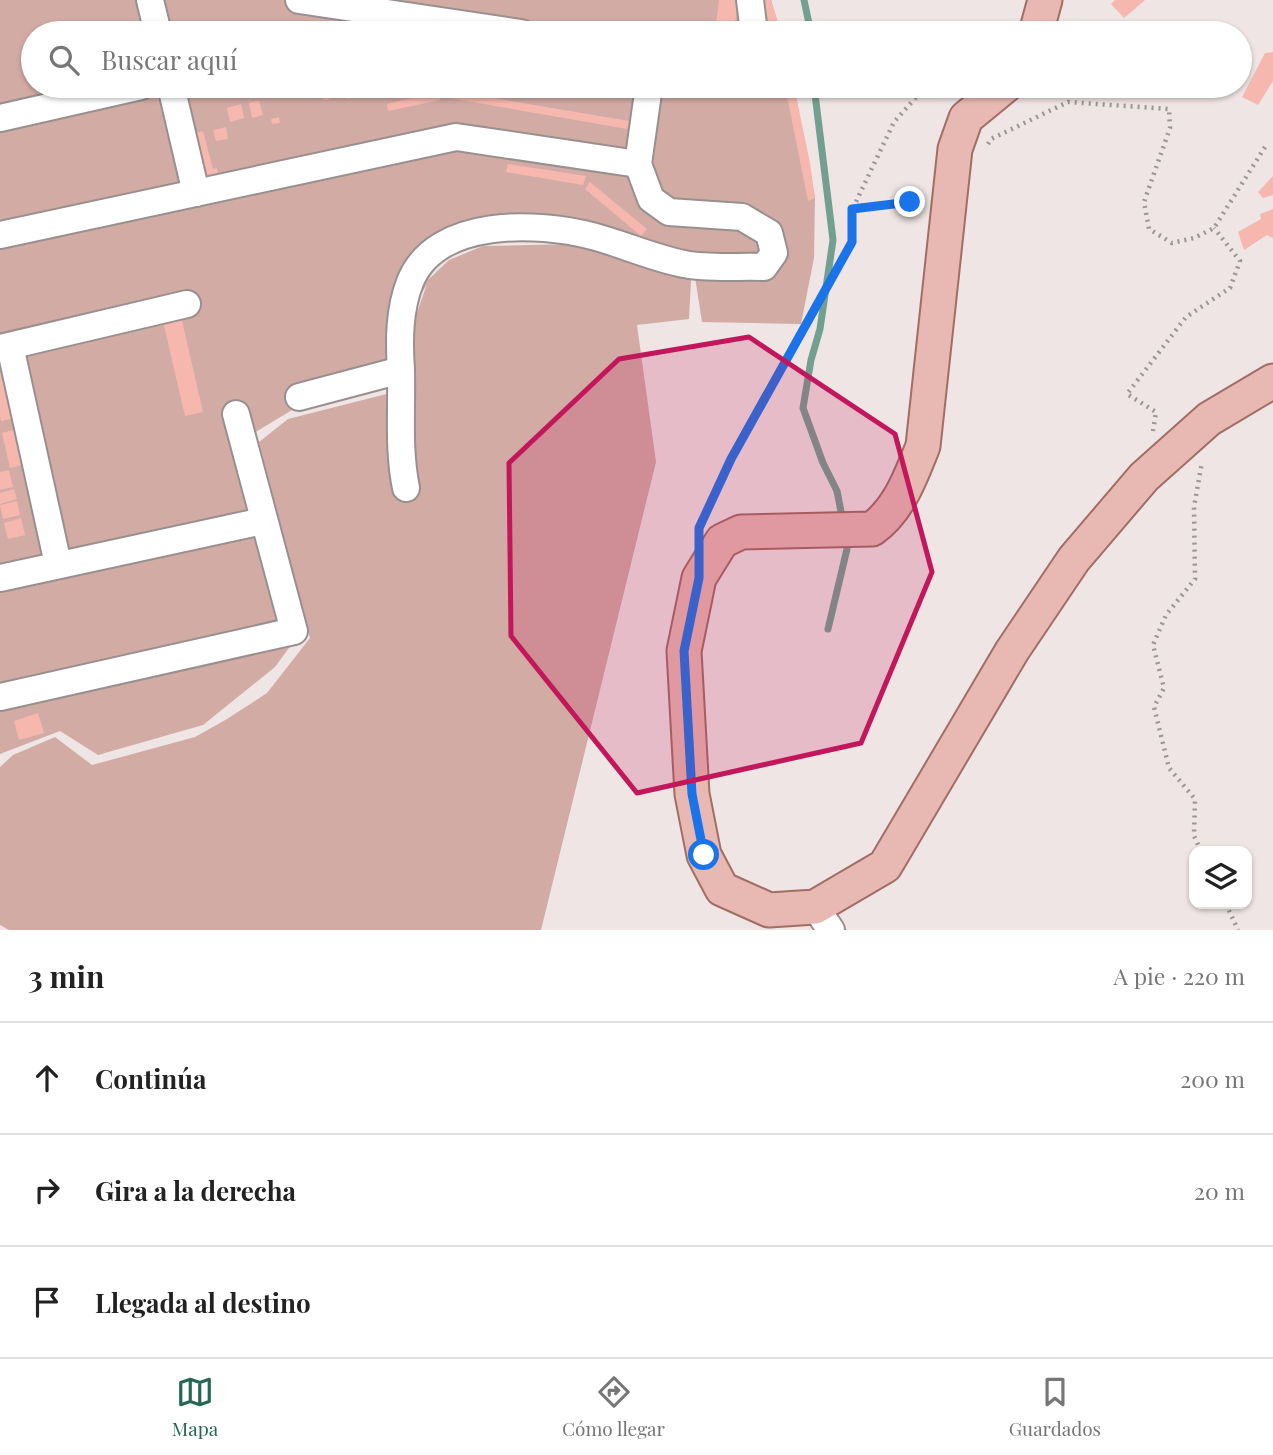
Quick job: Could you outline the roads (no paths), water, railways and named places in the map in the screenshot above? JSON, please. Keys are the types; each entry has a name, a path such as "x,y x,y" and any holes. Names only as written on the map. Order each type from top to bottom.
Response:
{"main road":[{"path":"1039,21 1045,0"},
{"path":"990,98 966,118 955,149 923,446 906,488 882,522 872,529 858,532 741,532 722,541 699,578 684,651 692,794 704,855 722,889 769,909 823,919 885,866 1012,651 1074,559 1144,477 1209,419 1273,381"}],"lane":[{"path":"150,0 155,21"},
{"path":"299,0 426,21"},
{"path":"750,0 753,21"},
{"path":"0,118 88,98"},
{"path":"174,98 195,193"},
{"path":"407,488 400,459 401,315 410,281 427,259 460,237 525,225 591,235 685,265 764,267 774,253 769,233 742,217 669,212 651,199 638,164 647,98"},
{"path":"0,235 456,137 638,164"},
{"path":"58,565 5,347 187,304"},
{"path":"299,397 401,370"},
{"path":"0,697 294,631 262,522 236,414"},
{"path":"0,578 262,522"}],"waterway":[{"path":"804,0 808,21"},
{"path":"815,98 833,240 820,329 811,360 803,408 823,463 837,491 843,522"},
{"path":"828,629 847,549 845,537"}]}
